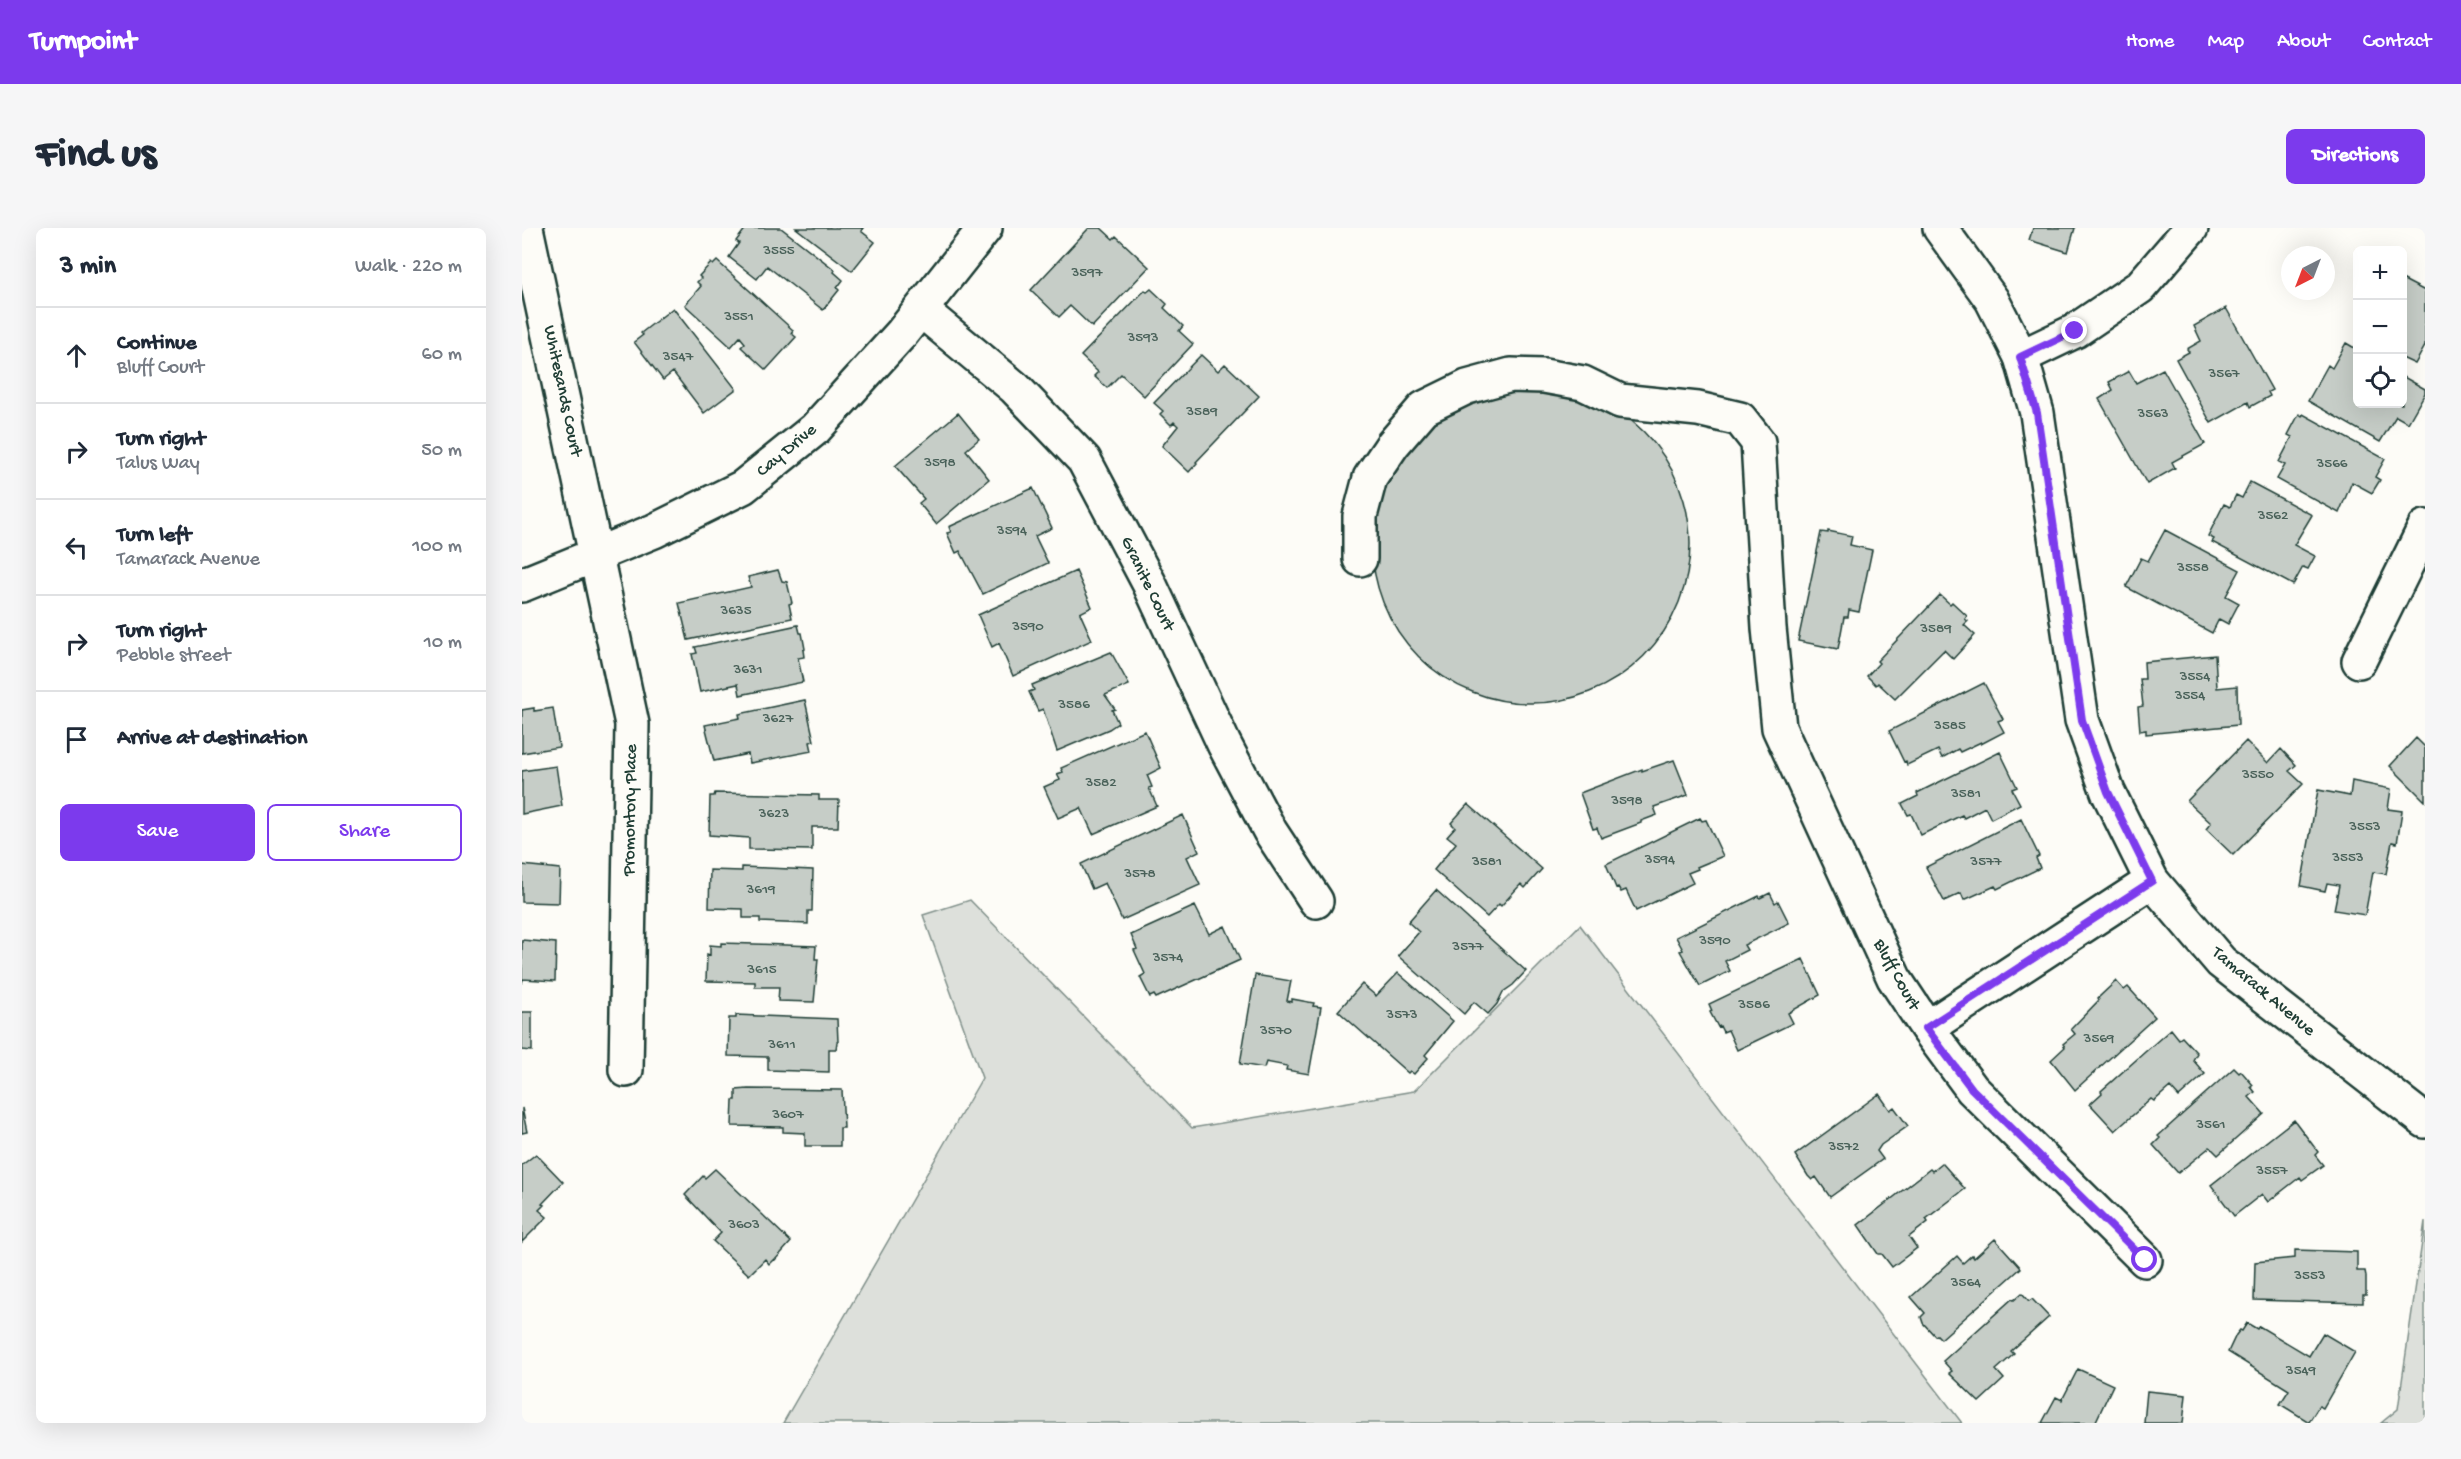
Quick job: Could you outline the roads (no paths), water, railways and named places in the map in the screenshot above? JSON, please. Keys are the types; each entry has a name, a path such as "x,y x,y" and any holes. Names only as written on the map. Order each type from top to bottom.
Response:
{"street":[{"name":"Whitesands Court","path":"526,228 597,554"},
{"name":"Cay Drive","path":"522,585 654,531 743,487 815,429 921,310 985,228"},
{"name":"Tamarack Avenue","path":"1940,228 1992,300 2020,357 2037,413 2082,720 2108,792 2152,881 2221,962 2425,1120"},
{"path":"2020,357 2075,331 2140,287 2192,228"},
{"name":"Granite Court","path":"921,310 1016,388 1084,460 1149,584 1224,744 1270,831 1316,902"},
{"name":"Bluff Court","path":"1360,559 1360,516 1370,478 1393,444 1424,408 1467,387 1511,375 1544,376 1583,383 1620,400 1698,409 1740,419 1758,442 1769,628 1779,729 1894,978 1926,1028 1972,1089 2145,1260"},
{"path":"2359,661 2425,527"},
{"name":"Promontory Place","path":"597,554 632,724 626,1070"},
{"path":"1926,1028 2152,881"}]}
